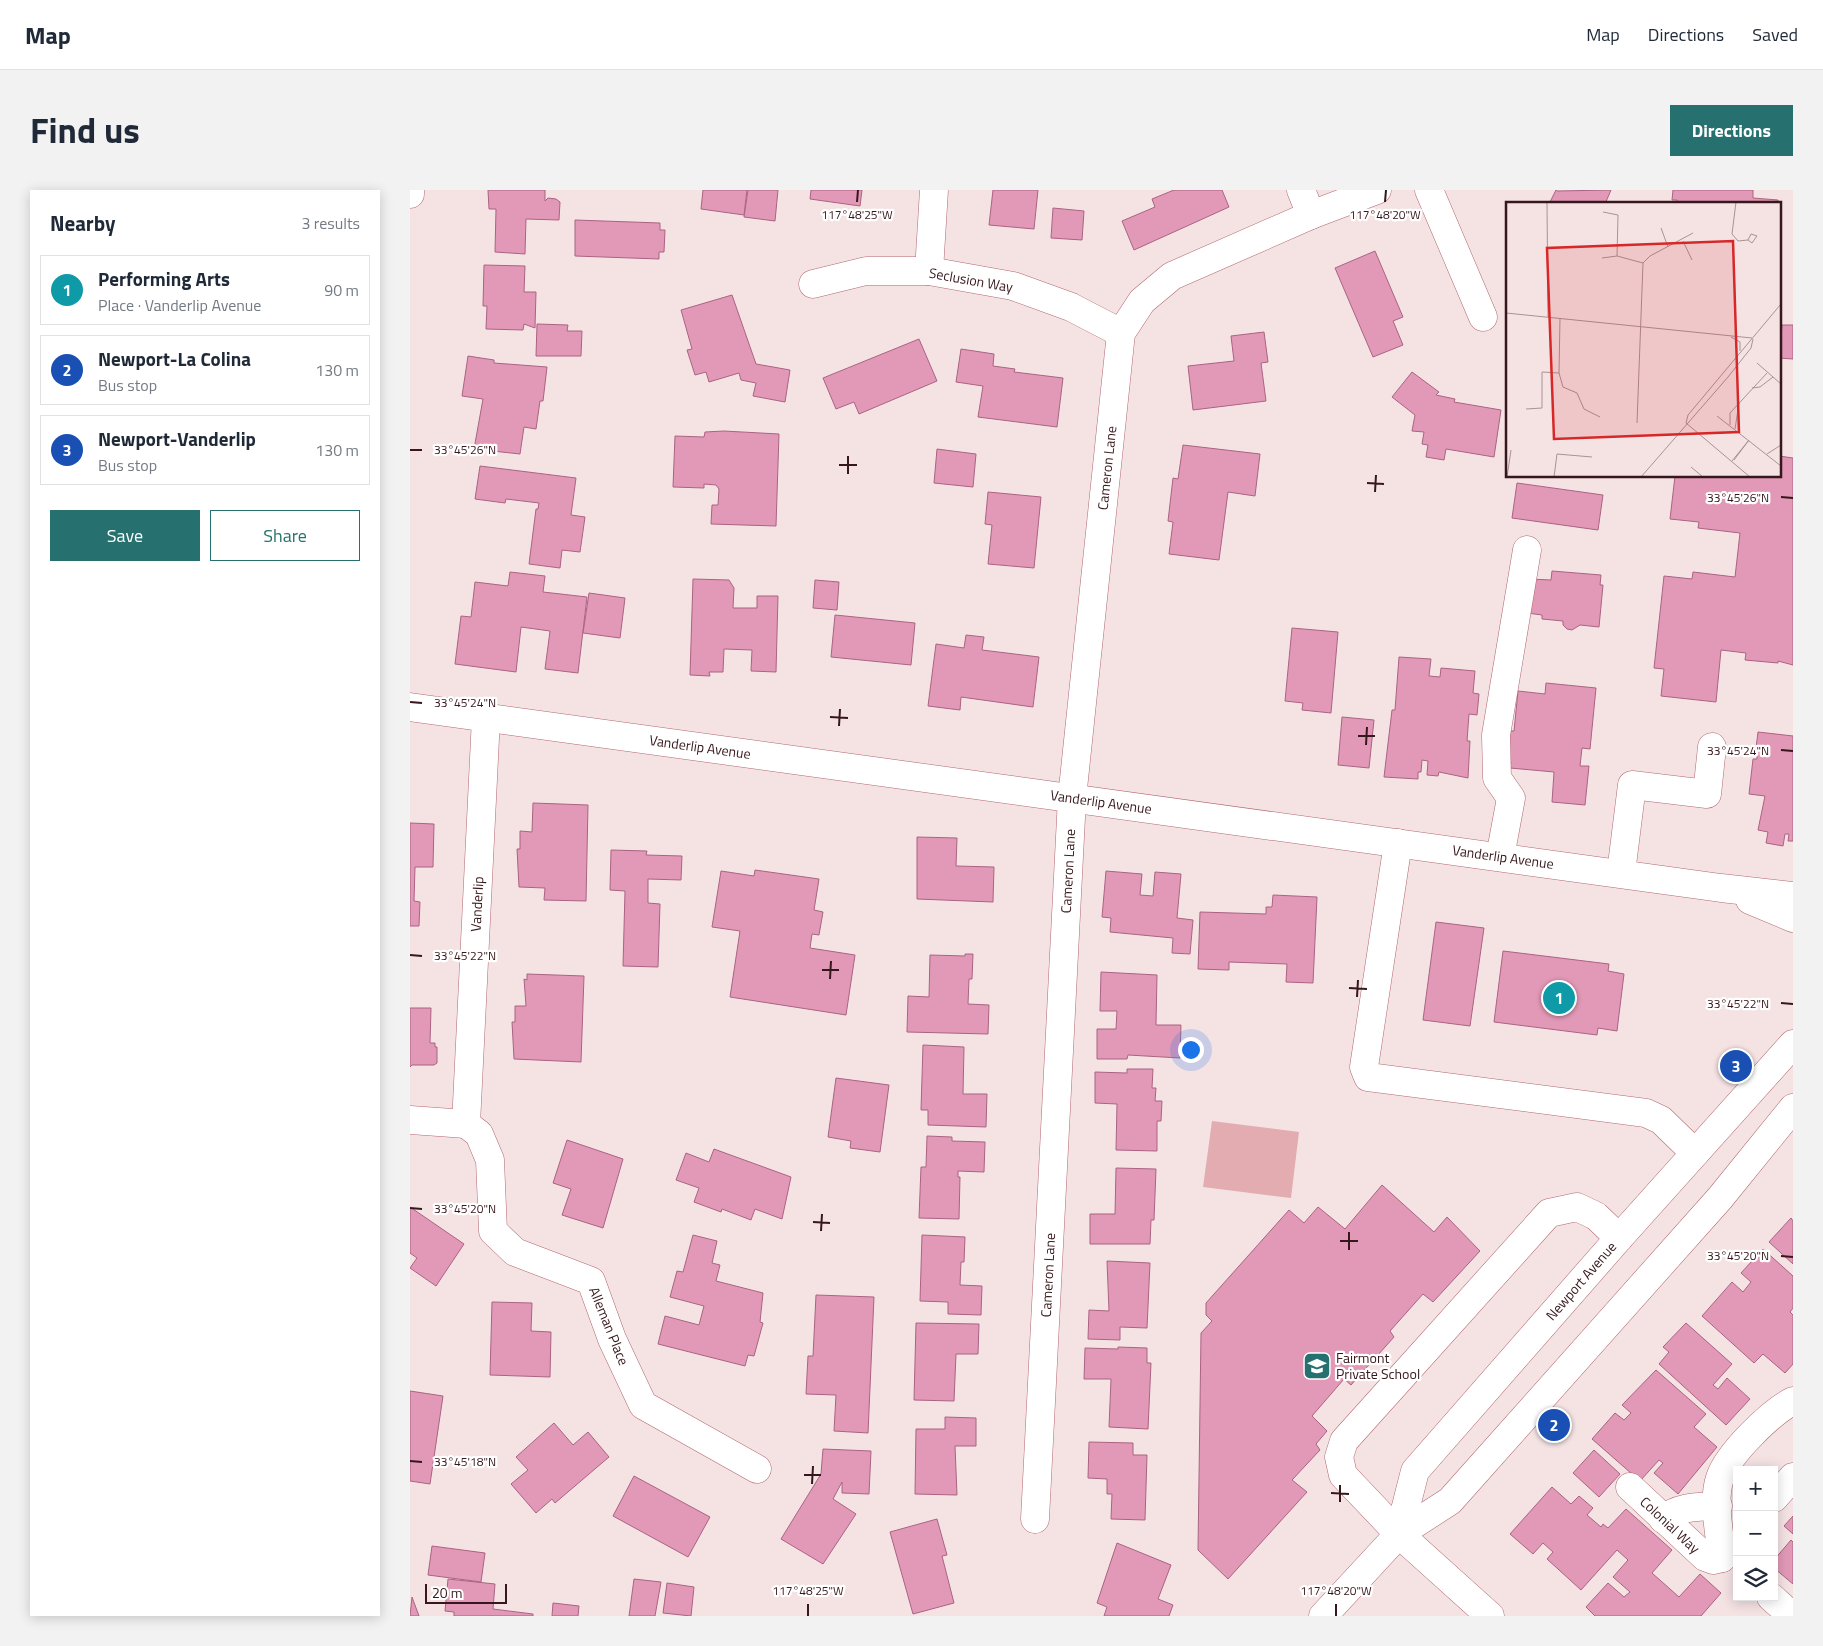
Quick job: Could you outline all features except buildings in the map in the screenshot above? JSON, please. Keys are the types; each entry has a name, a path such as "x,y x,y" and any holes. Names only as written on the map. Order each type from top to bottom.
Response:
{"street":[{"path":"930,271 934,190"},
{"path":"1302,190 1311,215"},
{"name":"Cameron Lane","path":"1035,1519 1072,798 1121,333 1142,301 1172,276 1311,215 1377,190"},
{"path":"1429,190 1482,317"},
{"name":"Seclusion Way","path":"813,284 866,271 930,271 1013,286 1071,307 1121,333"},
{"path":"1500,857 1511,798 1497,778 1496,735 1527,550"},
{"name":"Vanderlip Avenue","path":"410,707 1721,888 1793,896"},
{"name":"Vanderlip","path":"466,1124 486,718"},
{"path":"1620,873 1632,785 1707,794 1712,747"},
{"path":"1398,843 1364,1067 1368,1077 1646,1113 1661,1120 1695,1153"},
{"path":"1721,888 1793,918"},
{"name":"Newport Avenue","path":"1399,1534 1414,1471 1793,1044"},
{"name":"Newport Avenue","path":"1323,1616 1399,1534 1450,1500 1720,1198 1793,1108"},
{"path":"410,1120 466,1124"},
{"name":"Alleman Place","path":"466,1124 479,1134 490,1160 493,1231 515,1252 591,1281 612,1339 643,1405 757,1469"},
{"path":"1490,1616 1399,1534 1343,1476 1339,1457 1344,1441 1549,1213 1577,1207 1596,1216 1619,1238"},
{"path":"1729,1565 1718,1506 1720,1479 1725,1466 1765,1419 1780,1407 1793,1401"},
{"path":"1778,1494 1793,1477"},
{"name":"Colonial Way","path":"1630,1487 1705,1557 1729,1565"},
{"path":"1663,1519 1673,1512 1687,1507 1718,1506"},
{"path":"1775,1601 1792,1616"}],"shaded area":[{"path":"1212,1121 1299,1132 1291,1198 1203,1187"}],"place":[{"name":"Performing Arts","path":"1559,998"},
{"name":"Newport-Vanderlip","path":"1736,1066"},
{"name":"Fairmont Private School","path":"1317,1366"},
{"name":"Newport-La Colina","path":"1554,1425"}]}
